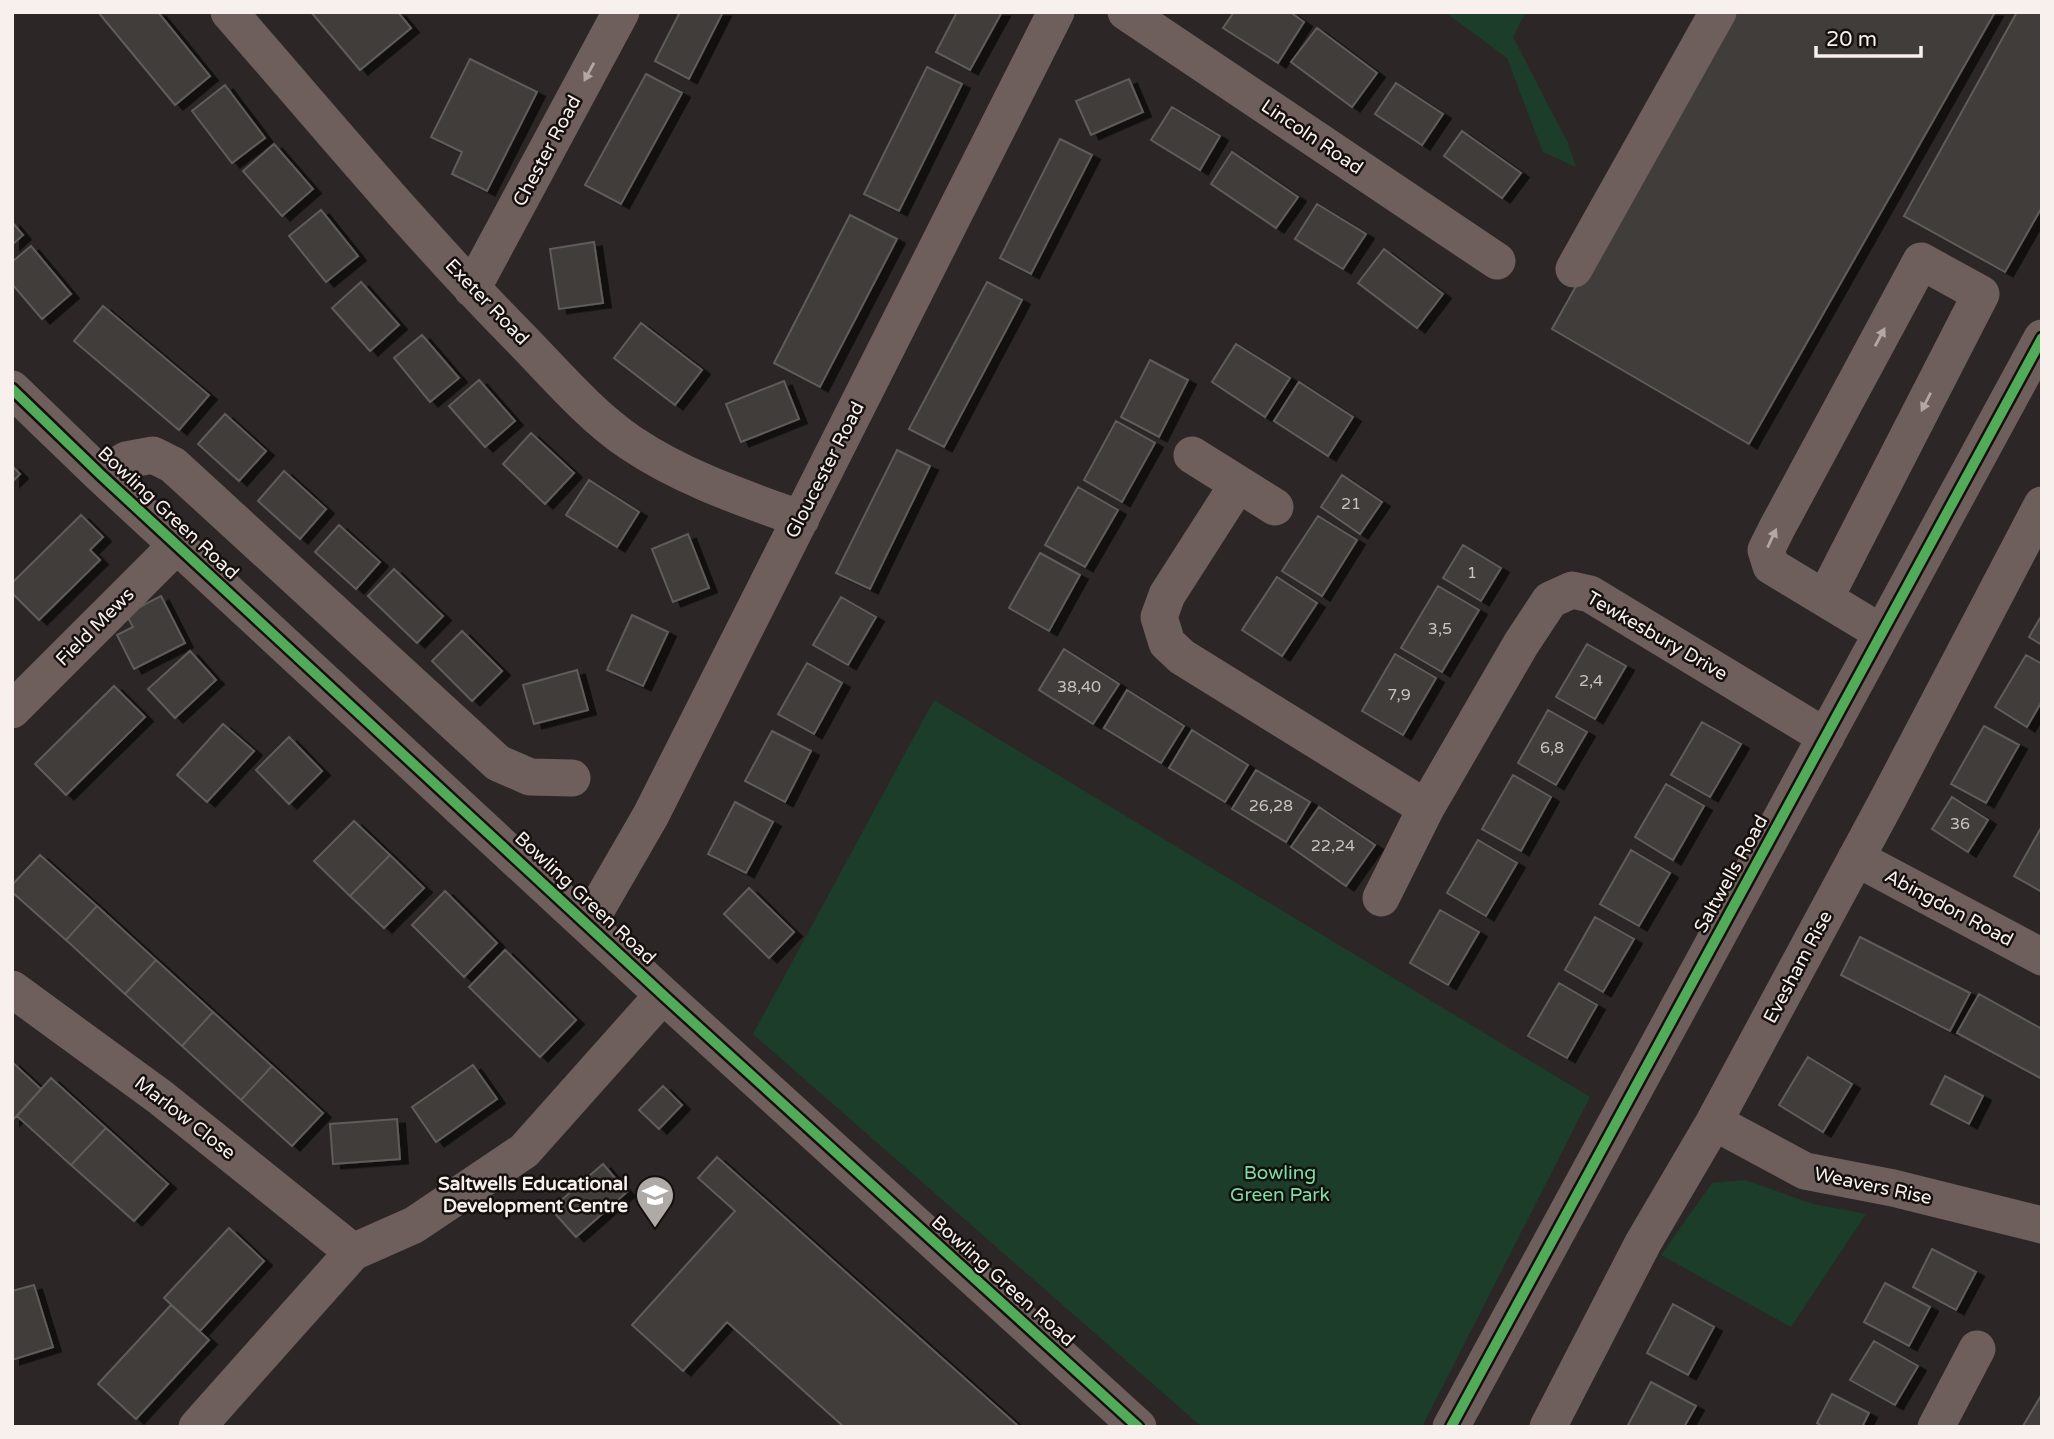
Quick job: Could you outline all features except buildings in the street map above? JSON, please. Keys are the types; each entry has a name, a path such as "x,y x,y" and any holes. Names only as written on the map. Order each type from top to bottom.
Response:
{"street":[{"name":"Exeter Road","path":"229,12 472,289 589,408 629,442 657,459 717,488 801,519"},
{"name":"Chester Road","path":"472,289 621,12"},
{"name":"Gloucester Road","path":"588,924 651,815 1056,12"},
{"name":"Lincoln Road","path":"1126,12 1497,261"},
{"path":"1574,269 1718,12"},
{"path":"1825,598 1981,294 1921,261 1766,550 1771,566 1882,633"},
{"name":"Saltwells Road","path":"1451,1427 2042,338"},
{"name":"Bowling Green Road","path":"12,390 663,995 1138,1427"},
{"name":"Bowling Green Road","path":"101,475 126,460 153,455 173,466 498,763 530,777 572,778"},
{"path":"1192,455 1275,507"},
{"path":"1238,484 1167,595 1159,617 1167,643 1182,657 1426,808"},
{"name":"Evesham Rise","path":"1548,1427 1643,1243 1714,1122 2042,505"},
{"name":"Field Mews","path":"12,710 177,545"},
{"name":"Tewkesbury Drive","path":"1381,898 1426,808 1521,644 1550,600 1572,590 1590,594 1826,737"},
{"name":"Abingdon Road","path":"1856,858 2042,957"},
{"name":"Marlow Close","path":"12,989 160,1097 353,1252"},
{"path":"197,1427 353,1252 414,1225 524,1151 663,995"},
{"name":"Weavers Rise","path":"1714,1122 1805,1171 1892,1188 2042,1225"},
{"path":"1936,1427 1978,1349"}],"green space":[{"path":"1445,12 1526,12 1513,37 1568,143 1576,167 1543,152 1507,58"},
{"name":"Bowling Green Park","path":"934,700 1590,1097 1422,1427 1202,1427 753,1034"},
{"path":"1745,1180 1813,1204 1866,1214 1791,1327 1661,1255 1712,1183"}],"cycle path":[{"path":"1451,1427 2042,338"},
{"path":"12,389 101,475 663,995 1138,1427"}],"place":[{"name":"Saltwells Educational Development Centre","path":"655,1229"}]}
